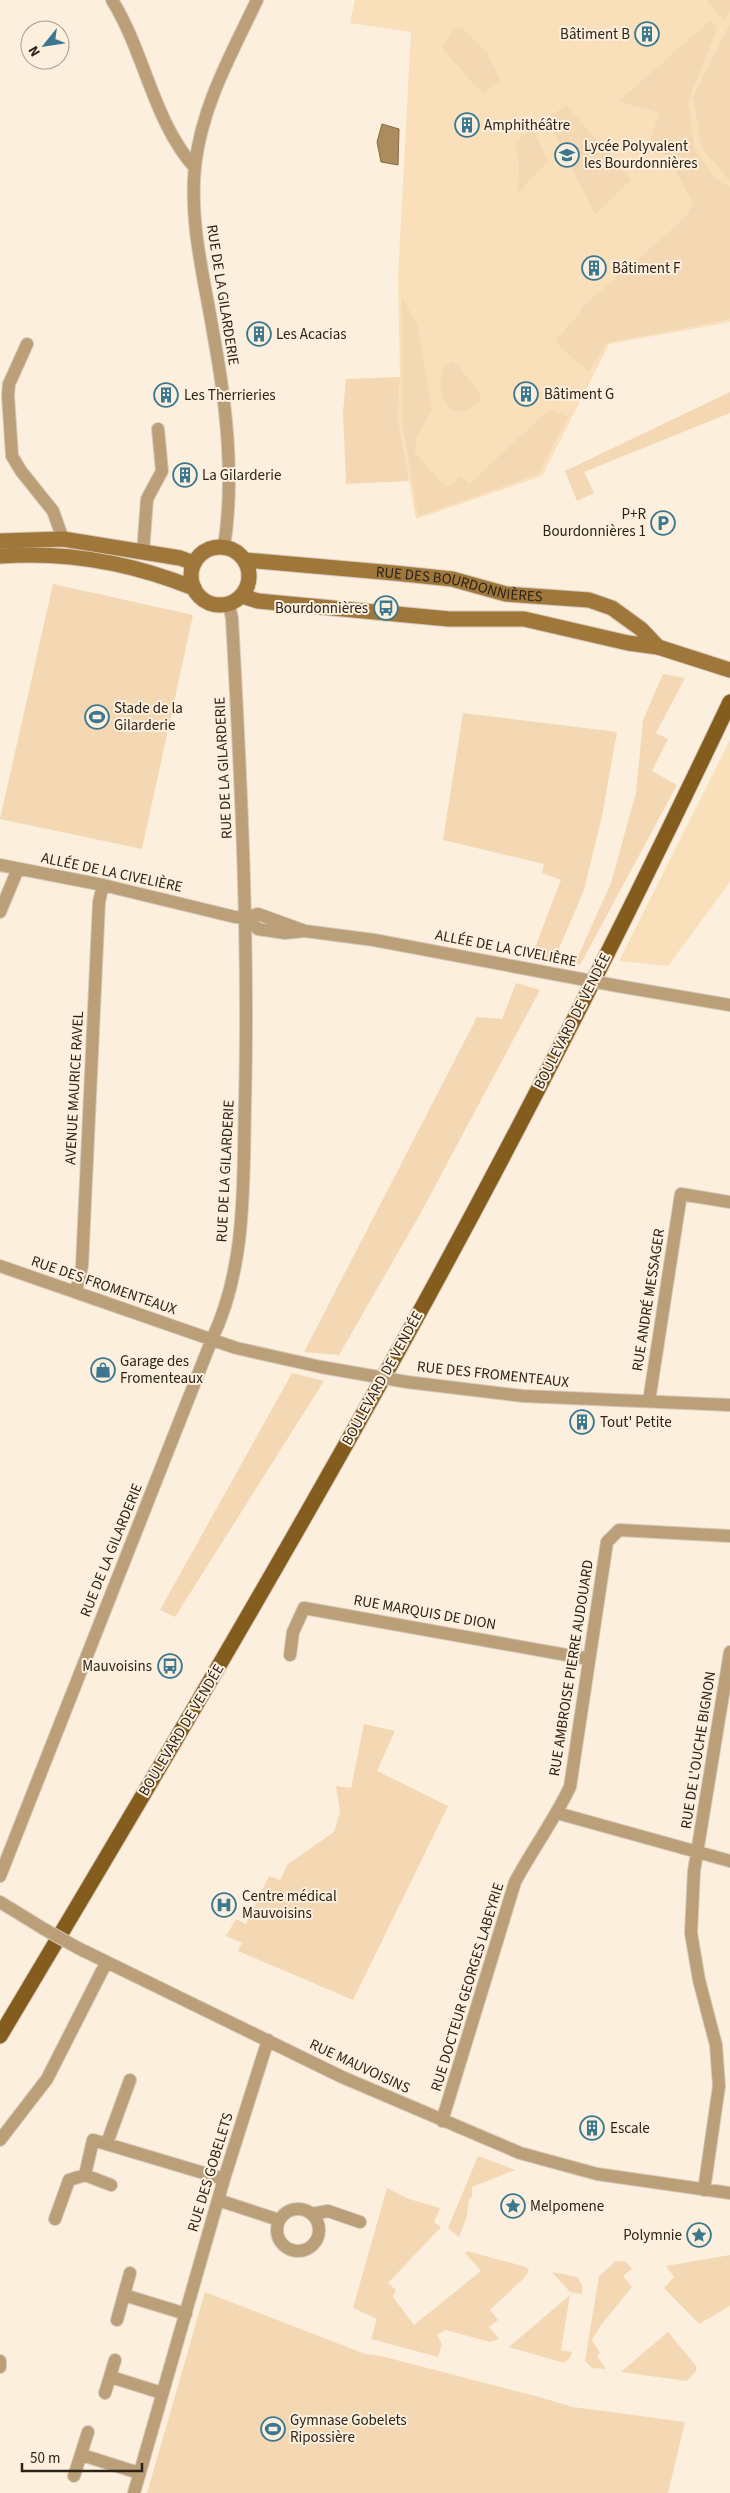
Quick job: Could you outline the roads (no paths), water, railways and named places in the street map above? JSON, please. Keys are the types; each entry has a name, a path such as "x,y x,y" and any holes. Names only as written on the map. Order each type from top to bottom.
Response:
{"main road":[{"name":"BOULEVARD DE VENDÉE","path":"0,2036 227,1652 393,1360 556,1053 669,830 730,702"}],"street":[{"path":"112,0 174,140 195,168"},
{"name":"RUE DE LA GILARDERIE","path":"224,547 228,516 224,398 194,221 195,168 200,138 218,80 257,0"},
{"path":"27,344 9,384 12,456 21,471 53,511 63,539"},
{"path":"143,552 147,499 162,471 158,429"},
{"path":"0,541 63,539 180,558 194,563"},
{"path":"0,556 61,554 154,572 194,588 207,602 218,605 236,600 249,578 244,560 237,552 224,547 208,550 194,563 191,576 194,588"},
{"name":"RUE DES BOURDONNIÈRES","path":"244,560 394,572 452,580 506,594 589,600 612,608 641,629 664,650"},
{"name":"RUE DE LA GILARDERIE","path":"0,1876 229,1297 242,1209 246,1064 246,918 232,619 236,600"},
{"name":"RUE DES BOURDONNIÈRES","path":"236,600 449,619 524,620 664,650 730,670"},
{"name":"ALLÉE DE LA CIVELIÈRE","path":"0,865 103,885 246,918 258,914 305,931 374,940 730,1005"},
{"path":"0,912 18,869"},
{"name":"AVENUE MAURICE RAVEL","path":"76,1292 82,1266 99,902 103,885"},
{"name":"RUE ANDRÉ MESSAGER","path":"649,1401 681,1194 730,1202"},
{"name":"RUE DES FROMENTEAUX","path":"0,1266 258,1354 321,1367 407,1382 523,1396 730,1405"},
{"name":"RUE AMBROISE PIERRE AUDOUARD","path":"557,1813 570,1787 606,1542 619,1530 730,1536"},
{"name":"RUE MARQUIS DE DION","path":"290,1655 293,1632 304,1608 589,1659"},
{"name":"RUE DE L'OUCHE BIGNON","path":"704,2190 719,2086 716,2045 699,1980 691,1933 694,1871 725,1710 730,1652"},
{"path":"557,1813 730,1861"},
{"name":"RUE DOCTEUR GEORGES LABEYRIE","path":"442,2121 515,1882 532,1851 557,1813"},
{"name":"RUE MAUVOISINS","path":"3,1903 106,1963 342,2077 520,2153 597,2174 730,2193"},
{"path":"0,2140 47,2079 106,1963"},
{"name":"RUE DES GOBELETS","path":"134,2493 224,2179 268,2040"},
{"path":"107,2143 130,2080"},
{"path":"85,2176 93,2140 224,2179"},
{"path":"55,2219 69,2180 85,2176 112,2185"},
{"path":"218,2200 279,2220"},
{"path":"312,2214 320,2233 317,2241 305,2251 297,2252 283,2245 278,2237 279,2220 291,2210 302,2209 312,2214 328,2212 360,2222"},
{"path":"117,2320 130,2273"},
{"path":"124,2294 186,2314"},
{"path":"105,2393 115,2360"},
{"path":"0,2361 0,2367"},
{"path":"111,2377 162,2393"},
{"path":"74,2476 88,2432"},
{"path":"82,2455 139,2473"}],"place":[{"name":"Bâtiment B","path":"647,34"},
{"name":"Amphithéâtre","path":"467,125"},
{"name":"Lycée Polyvalent les Bourdonnières","path":"567,155"},
{"name":"Bâtiment F","path":"594,268"},
{"name":"Les Acacias","path":"259,334"},
{"name":"Bâtiment G","path":"526,394"},
{"name":"Les Therrieries","path":"166,395"},
{"name":"La Gilarderie","path":"185,475"},
{"name":"P+R Bourdonnières 1","path":"663,523"},
{"name":"Bourdonnières","path":"386,608"},
{"name":"Stade de la Gilarderie","path":"97,717"},
{"name":"Garage des Fromenteaux","path":"103,1370"},
{"name":"Tout' Petite","path":"582,1422"},
{"name":"Mauvoisins","path":"170,1666"},
{"name":"Centre médical Mauvoisins","path":"224,1905"},
{"name":"Escale","path":"592,2128"},
{"name":"Melpomene","path":"513,2206"},
{"name":"Polymnie","path":"699,2235"},
{"name":"Gymnase Gobelets Ripossière","path":"273,2429"}]}
